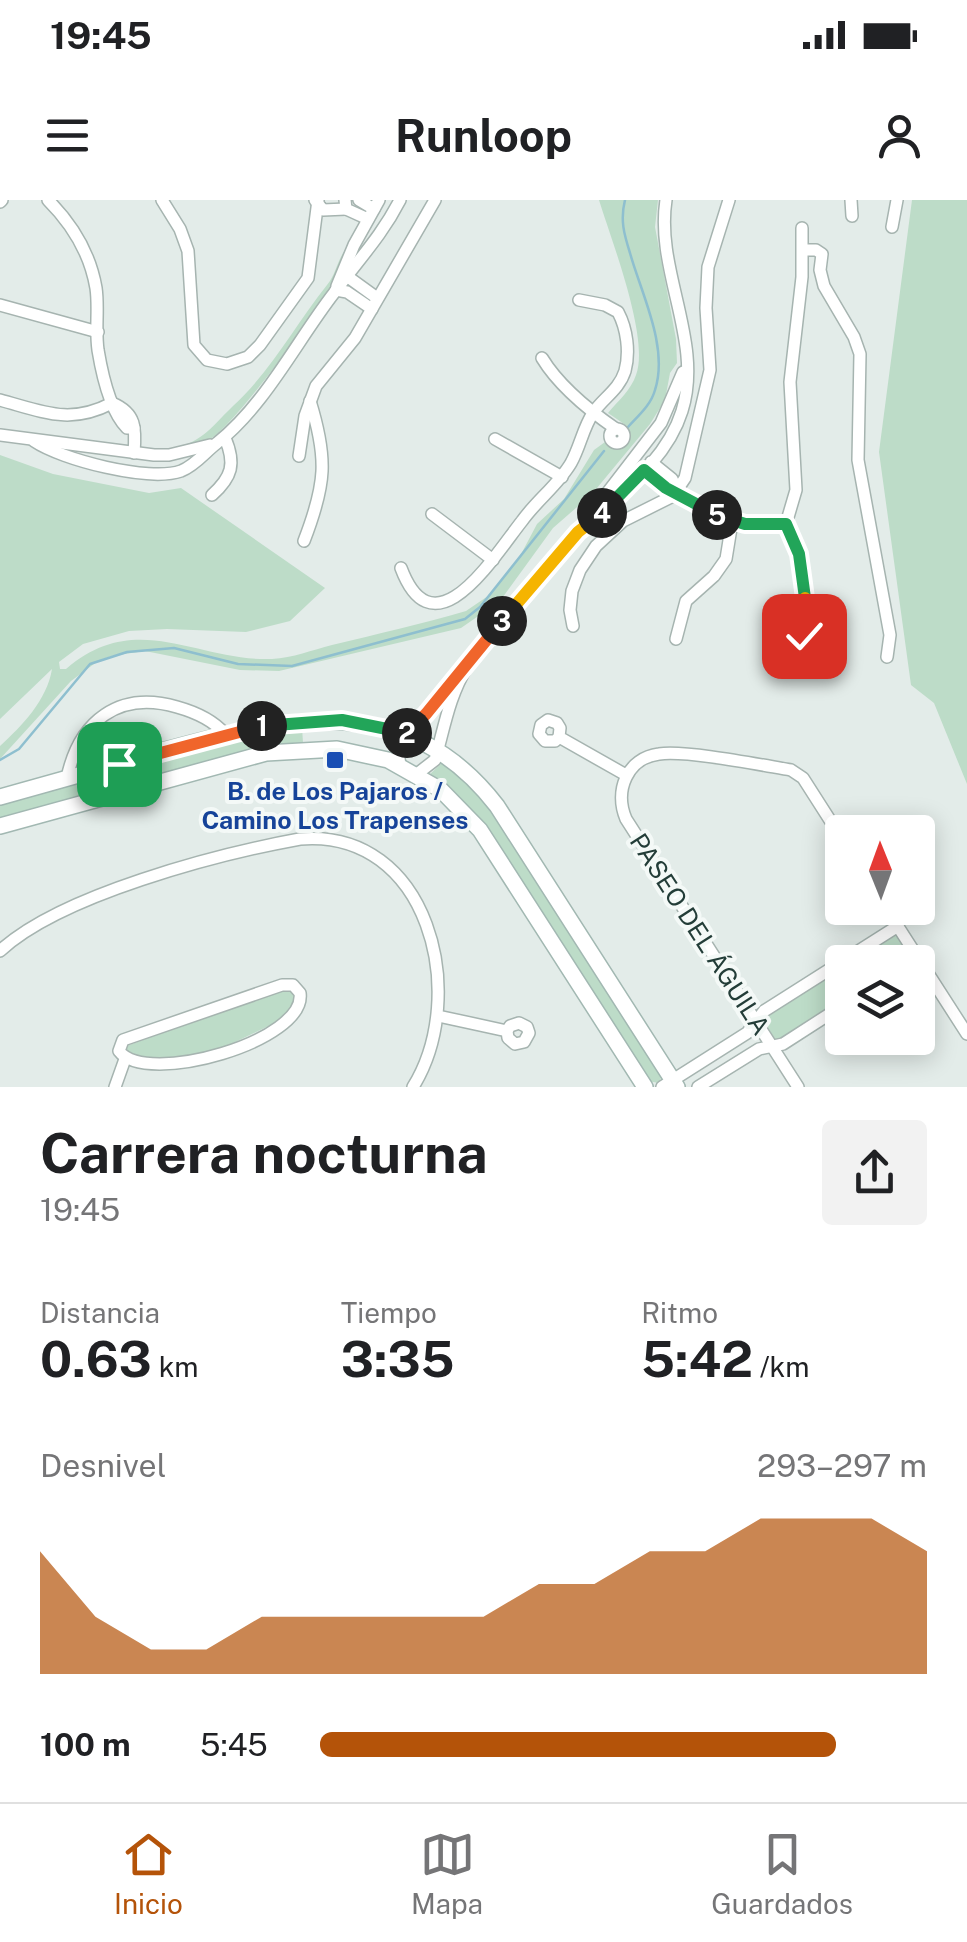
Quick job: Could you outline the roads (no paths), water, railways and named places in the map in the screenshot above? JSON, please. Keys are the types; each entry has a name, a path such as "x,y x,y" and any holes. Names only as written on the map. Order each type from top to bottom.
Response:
{"main road":[{"path":"317,720 313,734 317,748"},
{"path":"0,797 225,734 282,723 367,723 406,734 438,750 472,777 503,814 671,1085"},
{"path":"0,826 245,757 317,748 354,751 400,765 452,799 480,830 645,1087"}],"street":[{"path":"48,200 70,226 90,263 96,290 98,348 117,418 128,428 134,428 134,453"},
{"path":"162,200 188,251 194,345 207,360 227,364 248,358 308,278 312,270 317,201"},
{"path":"359,200 374,209"},
{"path":"34,441 54,452 89,462 146,473 179,472 188,467 220,441 280,370 336,290 362,261 400,200"},
{"path":"299,456 316,386 342,356 436,200"},
{"path":"578,532 647,466 673,432 685,399 686,364 665,245 666,200"},
{"path":"574,626 570,610 572,590 596,546 623,521 678,492 687,472 693,434 707,390 710,360 706,283 712,245 729,200"},
{"path":"851,200 852,216"},
{"path":"892,227 897,200"},
{"path":"317,201 323,210 345,203 374,209"},
{"path":"336,290 374,209"},
{"path":"802,228 804,250 790,382 796,490 786,524 801,564 804,656"},
{"path":"804,250 822,254 824,286 854,336 860,354 858,460 890,635 888,657"},
{"path":"350,254 362,261"},
{"path":"348,277 375,304"},
{"path":"336,290 375,304"},
{"path":"401,568 419,599 434,604 470,586 526,514 562,477 577,453 593,412 622,380 628,356 622,320 614,308 578,300"},
{"path":"0,305 98,332"},
{"path":"542,358 636,455"},
{"path":"400,765 399,746 406,734 578,532 661,423 686,364"},
{"path":"0,400 60,416 80,416 112,402"},
{"path":"304,541 325,463 310,400"},
{"path":"661,423 673,432"},
{"path":"0,434 169,456 220,441"},
{"path":"495,438 562,477"},
{"path":"212,496 230,478 232,456 220,441"},
{"path":"89,462 85,454 93,446"},
{"path":"183,452 190,461 188,467"},
{"path":"647,466 672,480 678,492 732,522 758,526 786,524"},
{"path":"614,481 623,493"},
{"path":"432,514 492,560"},
{"path":"676,639 686,601 714,576 726,559 732,522"},
{"path":"417,774 433,764 443,723 467,666"},
{"path":"67,778 71,760 86,734 103,715 125,704 149,702 183,709 215,724 225,734"},
{"path":"426,714 443,723"},
{"path":"559,737 626,775 643,759 669,754 790,770 803,778 826,815"},
{"name":"PASEO DEL ÁGUILA","path":"626,775 621,795 626,819 798,1087"},
{"path":"0,952 44,920 126,887 300,839 355,846 381,860 412,894 434,952 438,1016 428,1057 414,1087"},
{"path":"671,1085 747,1033 764,1012 898,926 907,945"},
{"path":"292,985 300,993 300,1007 292,1019 224,1054 166,1066 125,1059 118,1048 123,1040 271,988 292,985"},
{"path":"935,989 967,1034"},
{"path":"438,1016 507,1031"},
{"path":"698,1087 759,1048 783,1044 825,1017"},
{"path":"114,1087 125,1059"}],"waterway":[{"path":"625,200 624,233 652,320 659,356 653,395 628,427"},
{"path":"0,760 19,749 90,664 127,652 174,648 238,664 292,666 465,619 480,607 604,451"}],"place":[{"name":"B. de Los Pajaros / Camino Los Trapenses","path":"335,760"}]}
